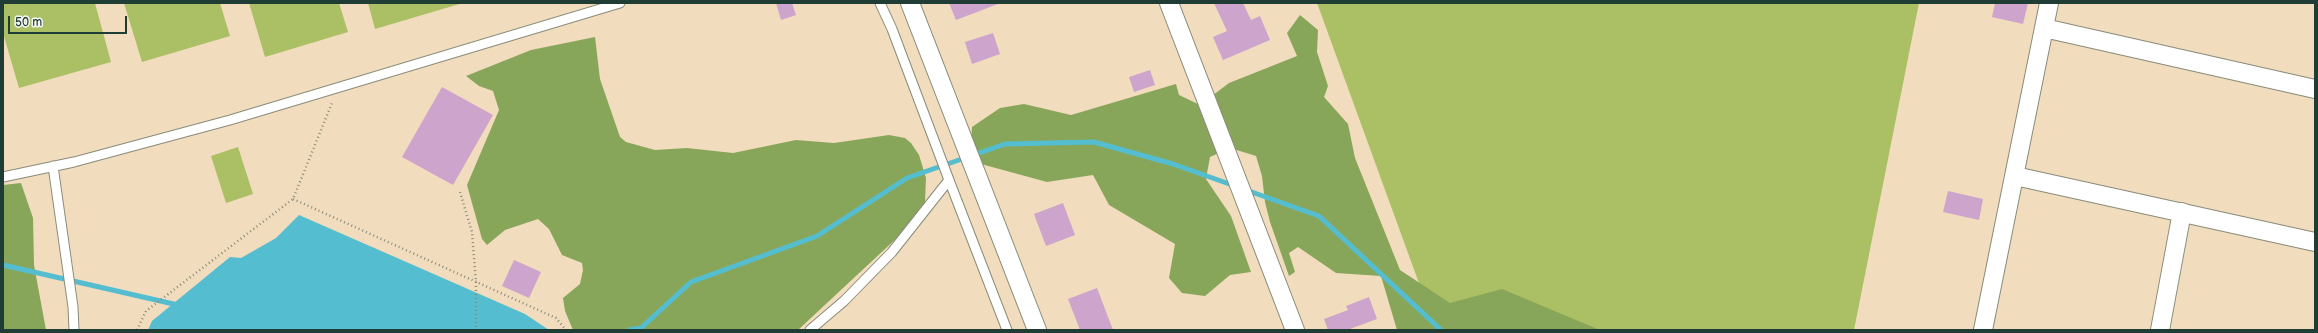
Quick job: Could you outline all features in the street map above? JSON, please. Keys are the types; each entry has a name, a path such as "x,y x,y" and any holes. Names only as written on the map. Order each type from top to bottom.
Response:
{"street":[{"path":"910,3 1037,330"},
{"path":"1169,3 1295,330"},
{"path":"1983,330 2049,3"},
{"path":"2044,28 2315,89"},
{"path":"2015,176 2315,242"},
{"path":"2160,330 2182,212"}],"lane":[{"path":"3,177 53,166 230,120 620,3"},
{"path":"880,3 892,29 1007,330"},
{"path":"53,166 73,307 74,330"},
{"path":"810,330 844,301 892,252 949,180"}],"path":[{"path":"137,330 146,311 292,199 337,89"},
{"path":"460,192 472,232 476,282 476,330"},
{"path":"292,199 556,318 566,330"}],"green space":[{"path":"3,3 95,3 111,62 19,88 3,33"},
{"path":"124,3 220,3 230,36 142,62"},
{"path":"249,3 339,3 348,32 265,57"},
{"path":"368,3 463,3 375,29"},
{"path":"1317,3 1919,3 1854,330 1436,330"},
{"path":"1300,15 1318,30 1317,52 1328,86 1324,97 1348,124 1355,158 1400,270 1450,303 1502,289 1600,330 1397,330 1381,276 1336,273 1298,247 1289,253 1295,272 1289,276 1270,222 1265,202 1262,176 1256,156 1230,148 1210,157 1206,179 1231,216 1251,272 1230,275 1205,296 1182,293 1169,278 1175,244 1109,205 1093,175 1047,182 970,161 972,127 1000,108 1024,104 1071,115 1176,84 1179,95 1200,105 1229,83 1297,56 1287,33"},
{"path":"595,37 600,79 620,137 626,142 655,150 687,148 733,153 796,140 834,143 889,135 905,138 911,143 919,155 926,178 925,202 915,221 798,330 573,330 565,311 563,298 580,284 583,270 582,263 562,255 549,229 538,219 505,230 487,245 482,239 467,185 499,110 493,91 479,86 466,76 531,50"},
{"path":"238,147 253,194 226,203 211,156"},
{"path":"21,183 33,218 34,265 46,330 3,330 3,185"}],"water":[{"path":"299,215 525,314 549,330 148,330 152,321 230,257 241,258 276,238"}],"building":[{"path":"776,3 792,3 796,15 781,20"},
{"path":"949,3 998,3 998,4 956,20"},
{"path":"1214,3 1243,3 1251,20 1260,16 1270,40 1223,60 1213,37 1227,31"},
{"path":"1995,3 2028,3 2023,24 1992,17"},
{"path":"993,33 1000,54 972,64 965,42"},
{"path":"1150,70 1155,85 1134,92 1129,77"},
{"path":"442,87 493,115 453,185 402,157"},
{"path":"1948,191 1983,199 1979,220 1943,212"},
{"path":"1063,203 1075,235 1046,246 1034,214"},
{"path":"514,260 541,272 529,298 502,286"},
{"path":"1097,288 1113,330 1080,330 1068,299"},
{"path":"1369,297 1377,319 1347,330 1328,330 1324,319 1348,310 1346,306"}],"waterway":[{"path":"629,330 641,328 691,282 817,236 907,178 1005,144 1094,142 1173,164 1235,186"},
{"path":"1246,190 1319,216 1441,330"},
{"path":"3,265 178,305"}]}
